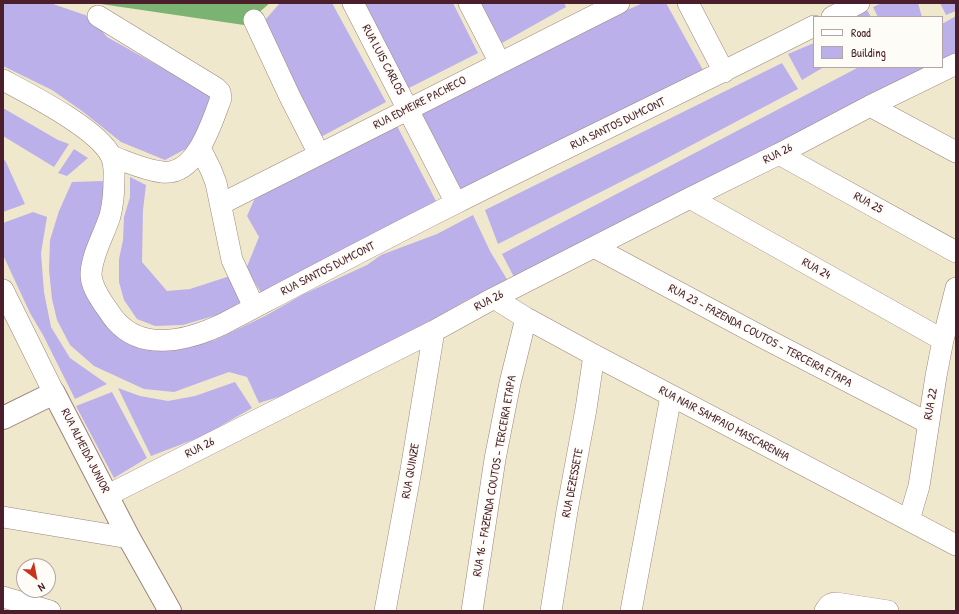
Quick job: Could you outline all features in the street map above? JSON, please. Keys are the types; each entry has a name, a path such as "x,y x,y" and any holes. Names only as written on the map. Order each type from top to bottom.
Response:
{"main road":[{"path":"3,418 54,393"},
{"name":"RUA ALMEIDA JUNIOR","path":"54,393 129,538 170,611"}],"street":[{"name":"RUA LUIS CARLOS","path":"353,3 456,203"},
{"path":"469,3 500,63"},
{"name":"RUA EDMEIRE PACHECO","path":"221,204 500,63 589,10 618,3"},
{"path":"688,3 724,72"},
{"path":"834,16 859,3"},
{"path":"98,16 216,88 220,92 221,98 200,148 190,162 183,167 174,171 163,172 149,169 111,156"},
{"path":"254,20 290,97 320,154"},
{"name":"RUA SANTOS DUMCONT","path":"3,80 79,124 104,145 111,156 114,165 114,194 110,216 93,265 92,280 100,298 116,322 132,334 141,338 171,340 207,332 333,265 813,27"},
{"name":"RUA 26","path":"108,495 434,331 494,298 779,154 870,106 956,64"},
{"path":"870,106 956,152"},
{"path":"200,148 211,170 221,204 232,260 254,308"},
{"name":"RUA 25","path":"779,154 956,252"},
{"name":"RUA 24","path":"690,198 943,340"},
{"name":"RUA 23 - FAZENDA COUTOS - TERCEIRA ETAPA","path":"594,247 764,338 928,423"},
{"name":"RUA 22","path":"909,520 918,486 943,340 956,288"},
{"name":"RUA ALMEIDA JUNIOR","path":"3,290 54,393"},
{"name":"RUA NAIR SAMPAIO MASCARENHA","path":"494,298 526,318 594,355 956,545"},
{"name":"RUA 16 - FAZENDA COUTOS - TERCEIRA ETAPA","path":"472,611 495,459 510,384 526,318"},
{"name":"RUA QUINZE","path":"385,611 411,470 434,331"},
{"name":"RUA DEZESSETE","path":"551,611 594,355"},
{"path":"631,611 671,396"},
{"path":"3,517 129,538"},
{"path":"3,597 50,611"},
{"path":"829,607 844,603 888,611"}],"green space":[{"path":"94,3 270,3 244,25"}],"building":[{"path":"3,3 53,4 91,17 107,37 216,98 191,146 165,160 121,142 82,111 52,90 3,66"},
{"path":"280,3 332,3 386,102 319,138 258,28"},
{"path":"357,3 453,3 478,53 403,91"},
{"path":"480,3 564,3 566,7 502,43"},
{"path":"643,3 666,3 703,70 459,194 419,111 521,57"},
{"path":"882,3 918,3 922,16 878,16 873,7"},
{"path":"940,3 956,3 956,11 946,15"},
{"path":"867,10 870,16 853,16"},
{"path":"956,16 956,53 943,60 943,23"},
{"path":"813,43 813,68 822,68 802,80 788,54"},
{"path":"782,63 798,89 654,165 498,244 485,210"},
{"path":"857,68 928,68 515,279 502,254"},
{"path":"3,108 58,140 69,144 54,167 3,136"},
{"path":"396,124 436,201 262,294 246,269 259,237 247,216 255,198"},
{"path":"74,149 88,158 67,176 58,173"},
{"path":"5,160 25,204 3,212 3,161"},
{"path":"130,177 146,185 143,210 142,262 167,291 190,289 233,275 246,299 220,314 183,325 155,326 137,319 124,300 119,282 119,259 123,240 124,217 130,197"},
{"path":"103,181 107,211 86,273 140,347 175,350 215,340 265,316 304,294 367,265 381,255 437,234 473,215 490,251 508,281 492,287 391,343 291,393 259,403 247,377 229,372 174,392 144,389 94,366 70,345 57,320 52,299 49,270 50,240 59,211 72,182"},
{"path":"33,212 47,217 41,253 44,292 51,327 70,358 107,384 75,399 43,335 30,313 3,255 3,223"},
{"path":"235,382 252,408 203,436 151,456 118,388 140,396 168,401 195,396"},
{"path":"112,392 147,458 114,478 76,406"}]}
